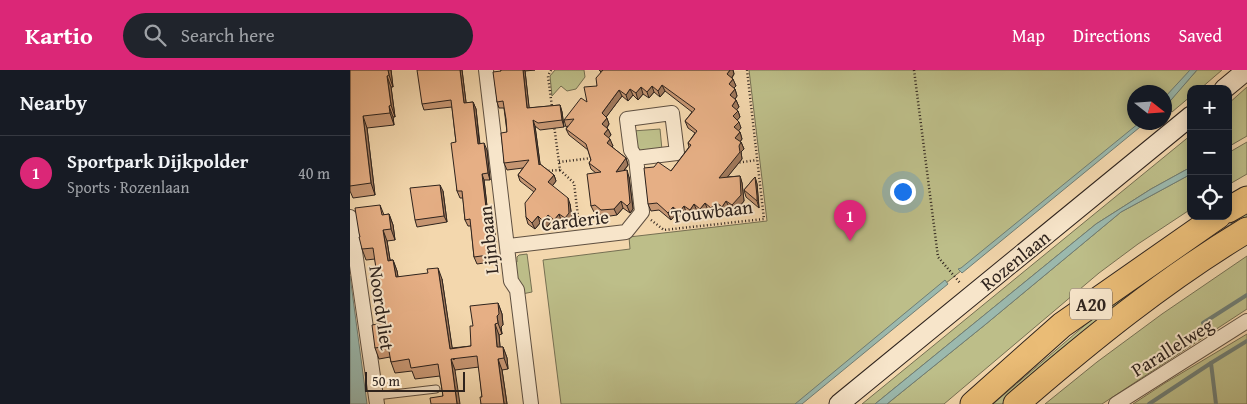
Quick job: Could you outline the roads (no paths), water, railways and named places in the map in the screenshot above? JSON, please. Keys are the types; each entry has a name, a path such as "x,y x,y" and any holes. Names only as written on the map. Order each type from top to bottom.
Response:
{"highway":[{"path":"1232,208 1247,199"},
{"name":"A20","path":"973,404 1062,325 1212,220"},
{"name":"A20","path":"1016,404 1079,350 1155,292 1247,230"}],"street":[{"name":"Lijnbaan","path":"486,70 511,281 517,290 531,404"},
{"path":"1229,85 1247,70"},
{"name":"Rozenlaan","path":"838,404 1187,119"},
{"name":"Carderie","path":"508,246 626,232 642,212 636,158"},
{"name":"Noordvliet","path":"350,217 377,400"},
{"name":"Parallelweg","path":"1116,404 1247,321"}],"lane":[{"path":"377,400 436,389"}],"water":[{"path":"1190,70 1197,70 1172,99 1172,89"},
{"path":"1130,130 1136,130 962,273 958,269"},
{"path":"1187,169 1187,176 1121,212 887,404 875,404 1096,224 1151,189"},
{"path":"350,276 367,404 350,404"},
{"path":"945,280 948,284 802,404 795,404"}],"waterway":[{"path":"1203,323 1247,295"},
{"path":"1211,363 1247,341"},
{"path":"1149,404 1211,363 1216,404"}],"place":[{"name":"Sportpark Dijkpolder","path":"850,241"}]}
